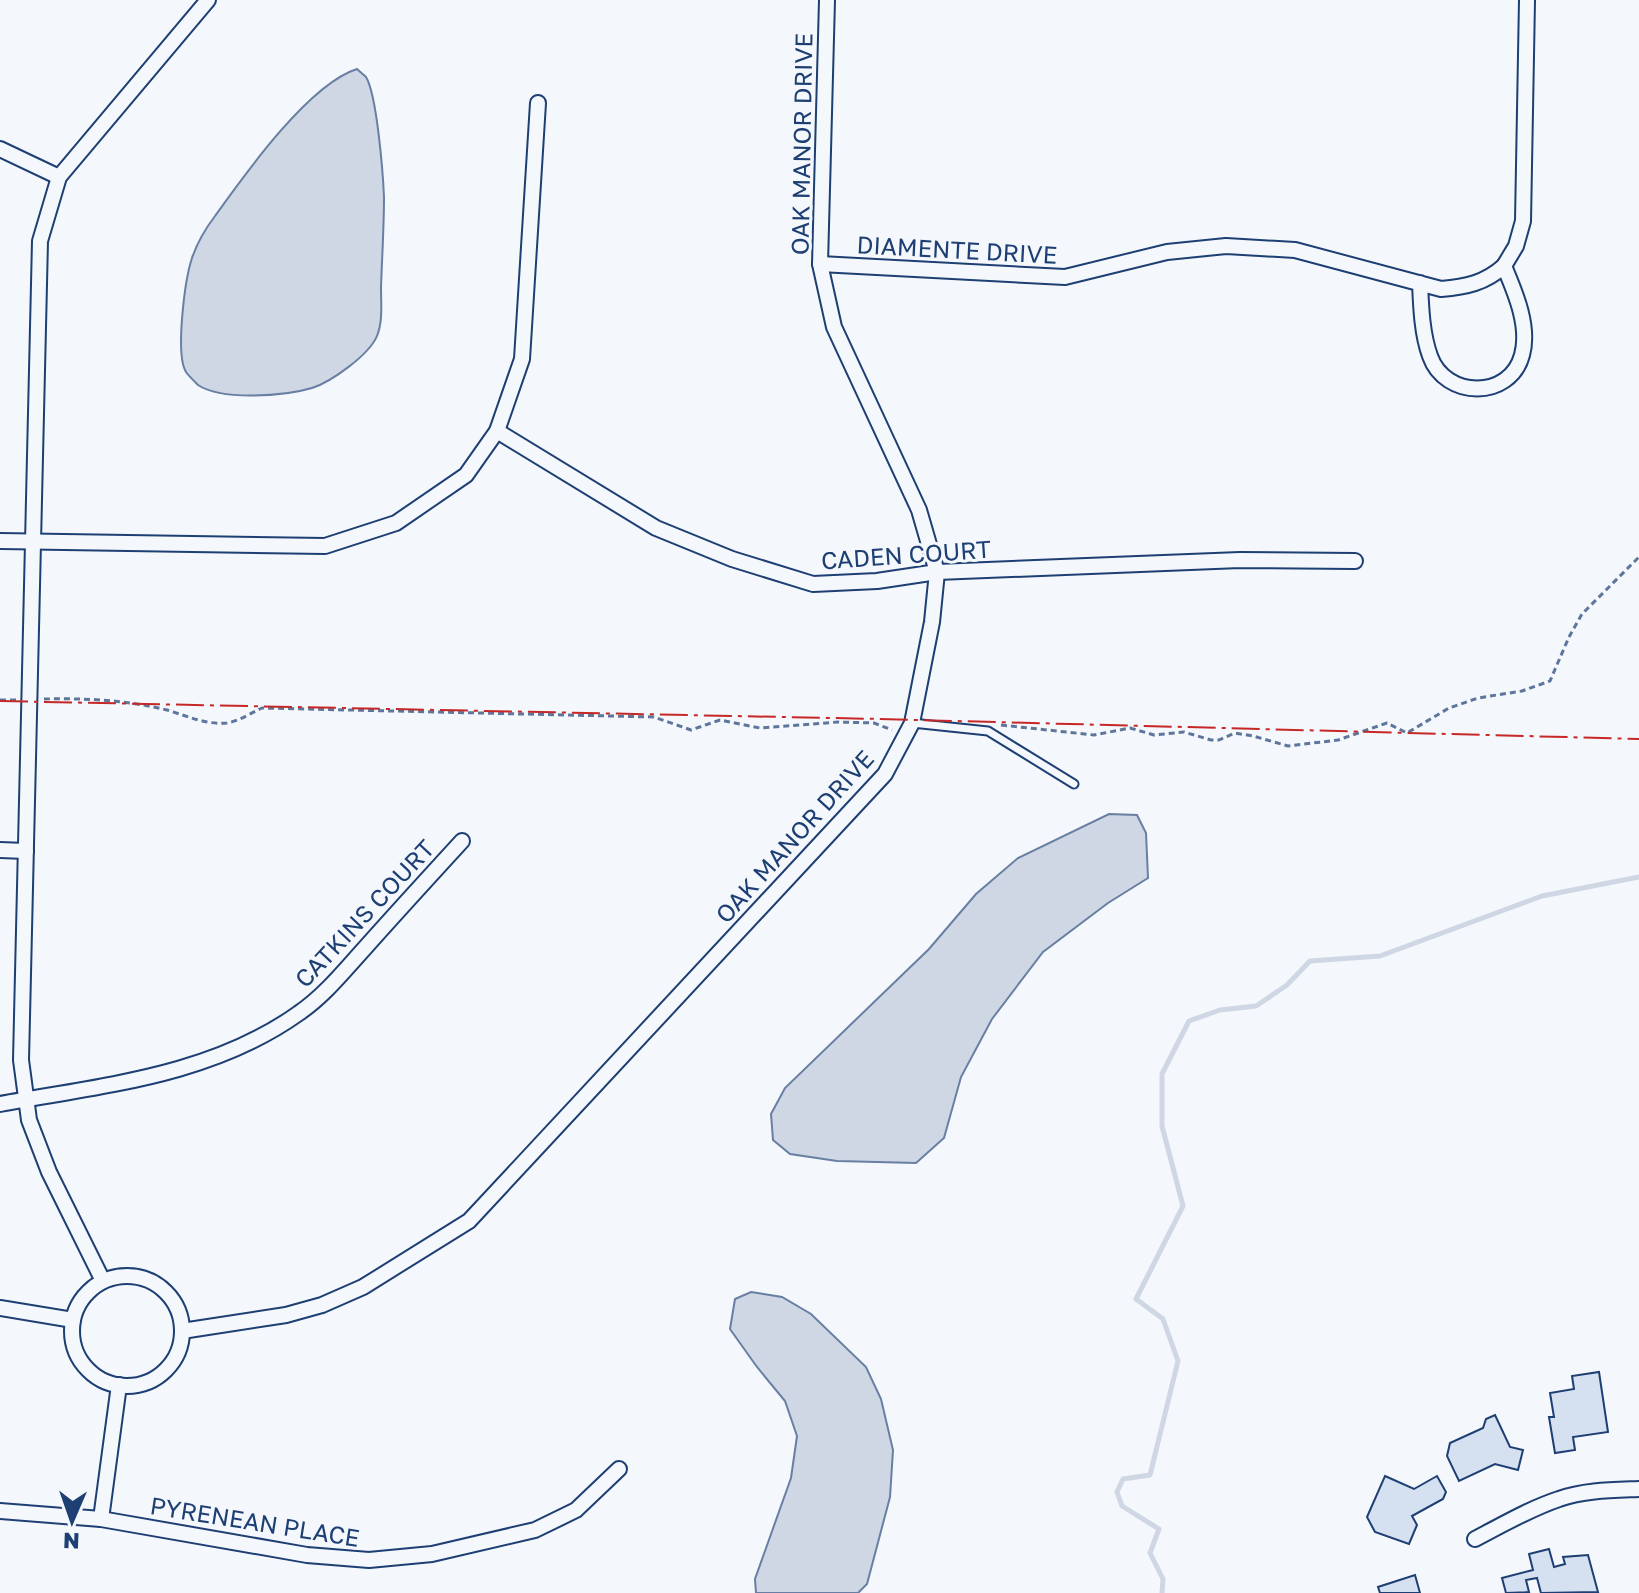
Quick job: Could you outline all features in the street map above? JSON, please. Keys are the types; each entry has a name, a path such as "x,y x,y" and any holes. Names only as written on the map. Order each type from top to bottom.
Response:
{"street":[{"path":"103,1281 49,1172 29,1120 21,1060 40,241 59,177 208,0"},
{"name":"OAK MANOR DRIVE","path":"182,1331 286,1315 322,1305 363,1287 469,1221 885,774 909,729 932,622 937,572 919,510 834,327 820,264 827,0"},
{"path":"1420,283 1422,318 1430,358 1441,375 1455,384 1483,390 1506,379 1517,367 1524,338 1521,318 1504,266 1516,246 1523,221 1527,0"},
{"path":"0,541 285,548 325,546 396,523 466,475 497,431 522,359 538,103"},
{"path":"0,149 59,177"},
{"name":"DIAMENTE DRIVE","path":"820,264 1065,277 1167,252 1226,246 1295,250 1441,289 1465,287 1492,277 1504,266"},
{"name":"CADEN COURT","path":"497,431 656,528 732,559 813,584 877,581 937,572 1240,560 1355,561"},
{"name":"CATKINS COURT","path":"0,1104 162,1075 203,1063 250,1042 301,1013 334,982 462,841"},
{"path":"0,850 26,851"},
{"path":"134,1276 163,1289 173,1301 182,1331 180,1346 163,1372 150,1381 119,1385 104,1381 80,1361 74,1347 73,1320 80,1301 103,1281 134,1276"},
{"path":"0,1308 73,1320"},
{"path":"101,1519 119,1385"},
{"name":"PYRENEAN PLACE","path":"0,1511 101,1519 307,1555 369,1560 432,1554 535,1530 576,1510 619,1469"},
{"path":"1475,1539 1561,1498 1606,1490 1639,1489"}],"lane":[{"path":"909,729 971,727 988,731 1074,784"}],"path":[{"path":"991,724 1094,735 1130,728 1154,735 1184,732 1219,740 1235,733 1288,746 1338,740 1387,723 1407,733 1449,708 1478,698 1522,691 1550,681 1582,614 1639,557"},
{"path":"0,700 98,700 166,710 191,719 229,723 262,708 654,717 691,730 720,720 760,728 838,722 874,723 909,729"}],"shaded area":[{"path":"357,69 366,77 373,100 384,197 381,312 377,336 349,367 312,388 270,395 237,395 198,385 186,372 183,363 181,334 187,282 199,241 279,132 319,92"},
{"path":"1109,814 1137,815 1146,833 1148,878 1108,903 1043,952 992,1019 961,1077 944,1138 916,1163 837,1161 790,1154 773,1140 771,1114 785,1088 929,949 976,894 1018,858"},
{"path":"751,1292 782,1297 811,1314 866,1367 881,1399 893,1450 890,1497 867,1584 858,1593 756,1593 755,1579 791,1478 797,1436 785,1401 730,1329 735,1299"}],"building":[{"path":"1599,1372 1608,1432 1573,1437 1575,1450 1555,1453 1549,1417 1554,1417 1550,1393 1574,1389 1572,1376"},
{"path":"1495,1415 1510,1447 1523,1450 1518,1470 1495,1464 1459,1481 1447,1456 1450,1443 1483,1428 1486,1419"},
{"path":"1385,1476 1414,1489 1437,1476 1446,1492 1443,1499 1412,1516 1417,1525 1409,1544 1375,1532 1367,1517"},
{"path":"1549,1549 1554,1567 1565,1564 1563,1557 1588,1555 1598,1592 1541,1593 1537,1578 1526,1580 1529,1592 1506,1593 1502,1578 1533,1570 1529,1554"},
{"path":"1415,1575 1420,1593 1380,1593 1378,1587"}],"waterway":[{"path":"1162,1593 1163,1579 1150,1553 1159,1529 1122,1506 1117,1492 1123,1479 1150,1475 1178,1361 1163,1319 1136,1299 1183,1206 1162,1126 1162,1074 1189,1021 1220,1010 1256,1006 1287,985 1310,961 1380,956 1542,896 1639,877"}],"power":[{"path":"0,701 880,719 1639,739"}]}
